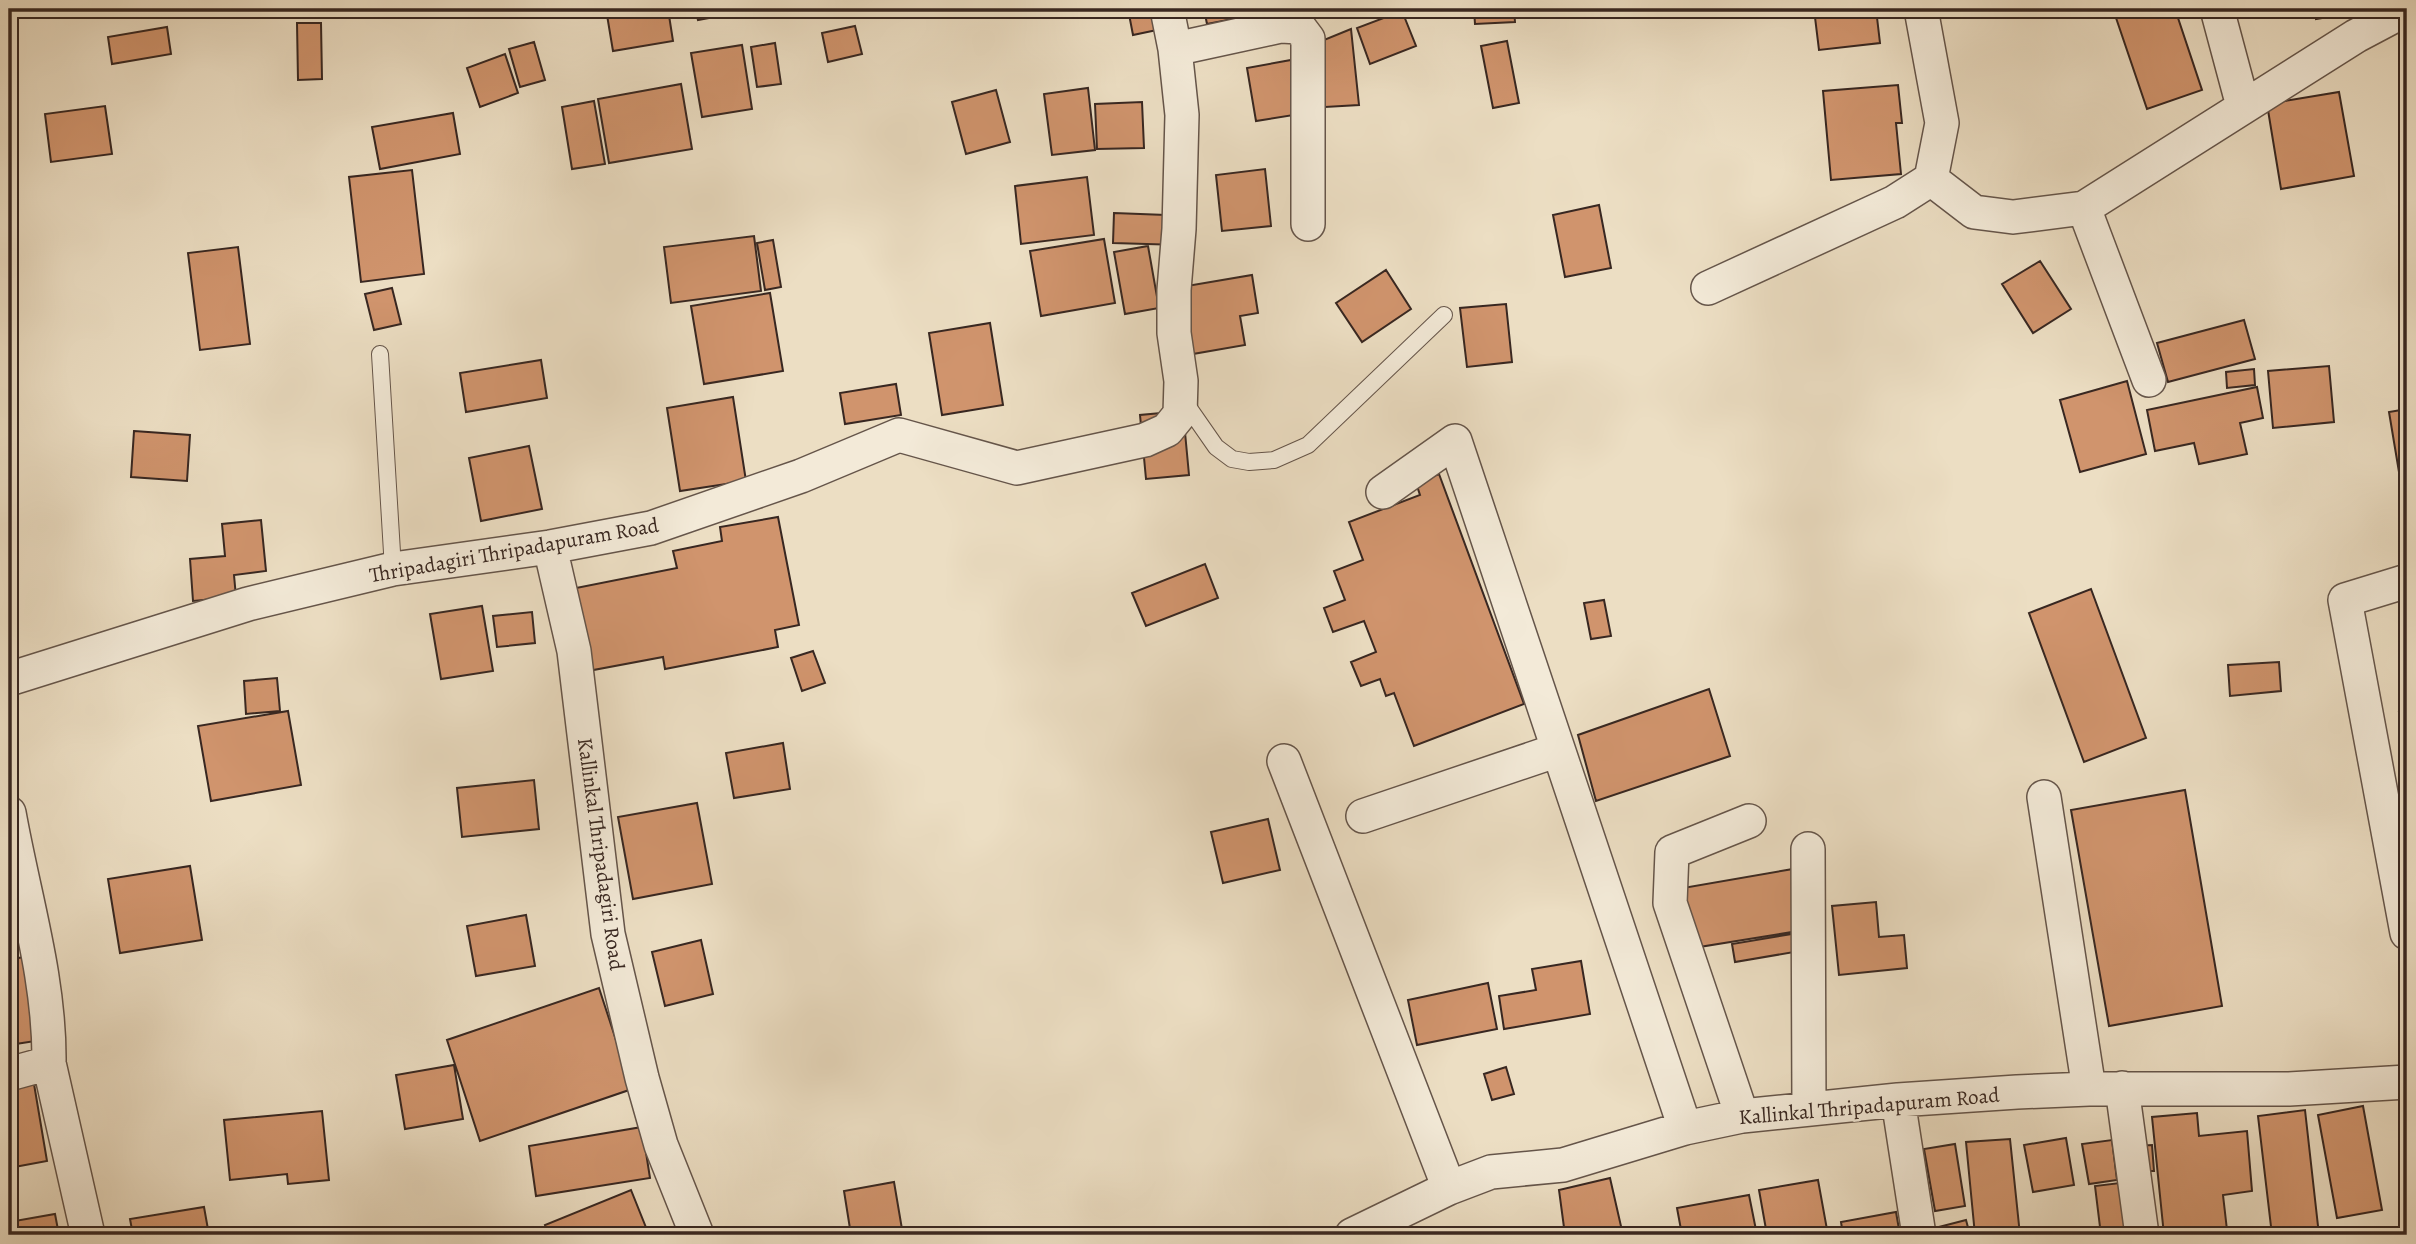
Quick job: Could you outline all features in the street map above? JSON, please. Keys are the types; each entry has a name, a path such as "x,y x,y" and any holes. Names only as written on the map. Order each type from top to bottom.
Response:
{"street":[{"name":"Thripadagiri Thripadapuram Road","path":"9,679 248,604 393,569 550,547 651,528 801,476 899,435 1017,468 1145,440 1167,430 1180,414 1181,397 1174,333 1174,290 1179,229 1182,115 1175,49 1167,9"},
{"path":"1708,288 1895,202 1931,179 1941,123 1921,9"},
{"path":"2217,9 2244,106"},
{"path":"1931,179 1974,212 2013,218 2084,208 2356,36 2407,9"},
{"path":"1175,49 1281,26 1299,27 1308,39 1308,225"},
{"path":"2084,208 2149,380"},
{"path":"1383,492 1455,441 1685,1128"},
{"name":"Kallinkal Thripadagiri Road","path":"550,547 573,651 608,934 642,1078 661,1145 697,1235"},
{"path":"2407,581 2345,600 2407,933"},
{"path":"1363,816 1558,750"},
{"path":"1284,761 1449,1188"},
{"path":"2044,797 2088,1089"},
{"path":"9,813 38,946 49,1035 49,1063 88,1235"},
{"path":"1742,1116 1670,903 1672,852 1748,821"},
{"path":"1808,849 1809,1108"},
{"path":"9,1074 49,1063"},
{"name":"Kallinkal Thripadapuram Road","path":"1352,1235 1449,1188 1492,1172 1563,1165 1685,1128 1742,1116 1898,1100 2088,1089 2289,1089 2407,1082"},
{"path":"2122,1088 2142,1235"},
{"path":"1898,1100 1919,1235"}],"lane":[{"path":"1181,397 1216,447 1232,459 1250,462 1275,460 1308,445 1444,314"},
{"path":"380,354 393,569"}],"building":[{"path":"248,9 294,9 249,15"},
{"path":"606,9 668,9 673,41 613,51"},
{"path":"695,9 756,9 698,20"},
{"path":"1128,9 1172,9 1176,26 1133,35"},
{"path":"1204,9 1253,9 1254,15 1207,24"},
{"path":"1474,9 1514,9 1515,22 1475,24"},
{"path":"1814,9 1876,9 1880,43 1819,50"},
{"path":"2113,9 2175,9 2202,90 2147,109"},
{"path":"2314,9 2374,9 2316,19"},
{"path":"1402,11 1416,46 1370,64 1357,28"},
{"path":"297,23 321,23 322,79 298,80"},
{"path":"855,26 862,54 828,62 822,33"},
{"path":"167,27 171,54 112,64 108,37"},
{"path":"1351,29 1359,105 1325,107 1314,44"},
{"path":"1507,41 1519,103 1493,108 1481,46"},
{"path":"534,42 545,80 520,87 509,49"},
{"path":"775,43 781,84 757,87 751,47"},
{"path":"742,45 752,109 702,117 691,53"},
{"path":"505,54 518,93 480,107 467,68"},
{"path":"1291,60 1300,114 1256,121 1247,68"},
{"path":"681,84 692,149 609,163 598,99"},
{"path":"1898,85 1902,123 1896,123 1901,174 1831,180 1823,91"},
{"path":"1088,88 1095,150 1052,155 1044,94"},
{"path":"996,90 1010,142 966,154 952,102"},
{"path":"2339,92 2354,176 2281,189 2267,104"},
{"path":"594,101 605,164 572,169 562,107"},
{"path":"1142,102 1144,148 1097,149 1095,104"},
{"path":"105,106 112,154 51,162 45,114"},
{"path":"453,113 460,154 380,169 372,127"},
{"path":"1265,169 1271,226 1222,231 1216,175"},
{"path":"412,170 424,274 361,282 349,177"},
{"path":"1087,177 1094,235 1021,244 1015,186"},
{"path":"1599,205 1611,268 1565,277 1553,215"},
{"path":"1114,213 1166,215 1180,245 1113,243"},
{"path":"754,236 761,291 671,303 664,247"},
{"path":"1104,239 1115,303 1041,316 1030,251"},
{"path":"773,240 781,287 765,290 757,243"},
{"path":"1148,246 1159,308 1125,314 1114,252"},
{"path":"238,247 250,344 200,350 188,253"},
{"path":"2040,261 2071,309 2033,333 2002,284"},
{"path":"1386,270 1411,309 1362,342 1336,303"},
{"path":"1252,275 1258,313 1240,316 1245,345 1187,355 1175,288"},
{"path":"392,288 401,324 374,330 365,294"},
{"path":"770,293 783,371 704,384 691,306"},
{"path":"1506,304 1512,362 1467,367 1460,308"},
{"path":"2244,320 2255,359 2168,382 2157,343"},
{"path":"990,323 1003,405 942,415 929,333"},
{"path":"541,360 547,398 466,412 460,373"},
{"path":"2329,366 2334,422 2273,428 2268,371"},
{"path":"2254,369 2255,385 2227,388 2226,372"},
{"path":"2127,381 2146,454 2080,472 2060,400"},
{"path":"896,384 901,415 845,424 840,393"},
{"path":"2257,387 2263,418 2240,423 2247,454 2199,464 2194,443 2155,451 2147,410"},
{"path":"733,397 746,481 680,491 667,408"},
{"path":"2407,409 2407,502 2404,502 2389,412"},
{"path":"1183,411 1189,475 1146,479 1140,415"},
{"path":"134,431 190,435 187,481 131,477"},
{"path":"529,446 542,509 481,521 469,458"},
{"path":"1439,474 1524,704 1414,746 1394,693 1386,696 1380,679 1361,686 1351,662 1376,652 1364,621 1333,632 1324,608 1345,600 1334,571 1363,560 1349,522 1420,495 1416,483"},
{"path":"778,517 799,625 775,630 778,647 665,669 663,657 588,671 571,589 677,568 673,551 722,541 720,527"},
{"path":"261,520 266,571 234,575 236,597 193,601 190,559 225,556 222,524"},
{"path":"1205,564 1218,598 1146,626 1132,593"},
{"path":"2091,589 2146,738 2084,762 2029,613"},
{"path":"1604,600 1611,636 1591,639 1584,603"},
{"path":"482,606 493,671 441,679 430,614"},
{"path":"532,612 535,643 497,647 493,616"},
{"path":"813,651 825,683 802,691 791,658"},
{"path":"2279,662 2281,691 2230,696 2228,665"},
{"path":"277,678 280,711 246,714 244,681"},
{"path":"1709,689 1730,756 1596,801 1578,735"},
{"path":"2407,710 2407,746 2399,712"},
{"path":"288,711 301,785 211,801 198,726"},
{"path":"783,743 790,789 734,798 726,753"},
{"path":"534,780 539,829 462,837 457,788"},
{"path":"2185,790 2222,1006 2109,1026 2071,810"},
{"path":"697,803 712,884 633,899 618,817"},
{"path":"1268,819 1280,870 1223,883 1211,832"},
{"path":"190,866 202,940 120,953 108,879"},
{"path":"1793,869 1804,930 1693,948 1683,888"},
{"path":"1876,902 1879,937 1904,935 1907,968 1839,975 1832,906"},
{"path":"526,915 535,966 476,976 467,926"},
{"path":"1798,933 1800,951 1735,962 1732,944"},
{"path":"701,940 713,994 665,1006 652,952"},
{"path":"28,956 42,1040 9,1045 9,960"},
{"path":"1581,961 1590,1014 1504,1029 1499,996 1536,990 1532,969"},
{"path":"1488,983 1497,1029 1417,1045 1408,1000"},
{"path":"599,988 632,1089 480,1141 447,1040"},
{"path":"454,1065 463,1119 405,1129 396,1075"},
{"path":"1506,1067 1514,1094 1492,1100 1484,1074"},
{"path":"34,1084 47,1161 9,1168 9,1088"},
{"path":"2363,1106 2382,1210 2337,1218 2318,1115"},
{"path":"2305,1110 2319,1235 2272,1235 2258,1116"},
{"path":"322,1111 329,1180 288,1184 287,1174 230,1180 224,1120"},
{"path":"2197,1113 2199,1136 2247,1131 2252,1191 2223,1195 2227,1230 2236,1229 2236,1235 2164,1235 2152,1117"},
{"path":"642,1127 650,1178 536,1196 529,1146"},
{"path":"2066,1138 2074,1185 2033,1192 2024,1145"},
{"path":"2010,1139 2020,1235 1975,1235 1966,1142"},
{"path":"2112,1140 2117,1180 2089,1184 2082,1144"},
{"path":"1955,1144 1965,1206 1935,1211 1924,1149"},
{"path":"2152,1145 2154,1171 2139,1171 2135,1146"},
{"path":"1610,1178 1623,1235 1565,1235 1559,1190"},
{"path":"1818,1180 1828,1235 1767,1235 1759,1190"},
{"path":"894,1182 903,1235 851,1235 844,1191"},
{"path":"2128,1182 2135,1235 2101,1235 2095,1186"},
{"path":"631,1190 649,1235 549,1235 545,1225"},
{"path":"1749,1195 1757,1235 1682,1235 1677,1208"},
{"path":"204,1207 209,1235 133,1235 130,1219"},
{"path":"1896,1212 1900,1235 1843,1235 1841,1222"},
{"path":"55,1214 59,1235 9,1235 9,1222"},
{"path":"1966,1220 1970,1235 1932,1235 1931,1229"}]}
